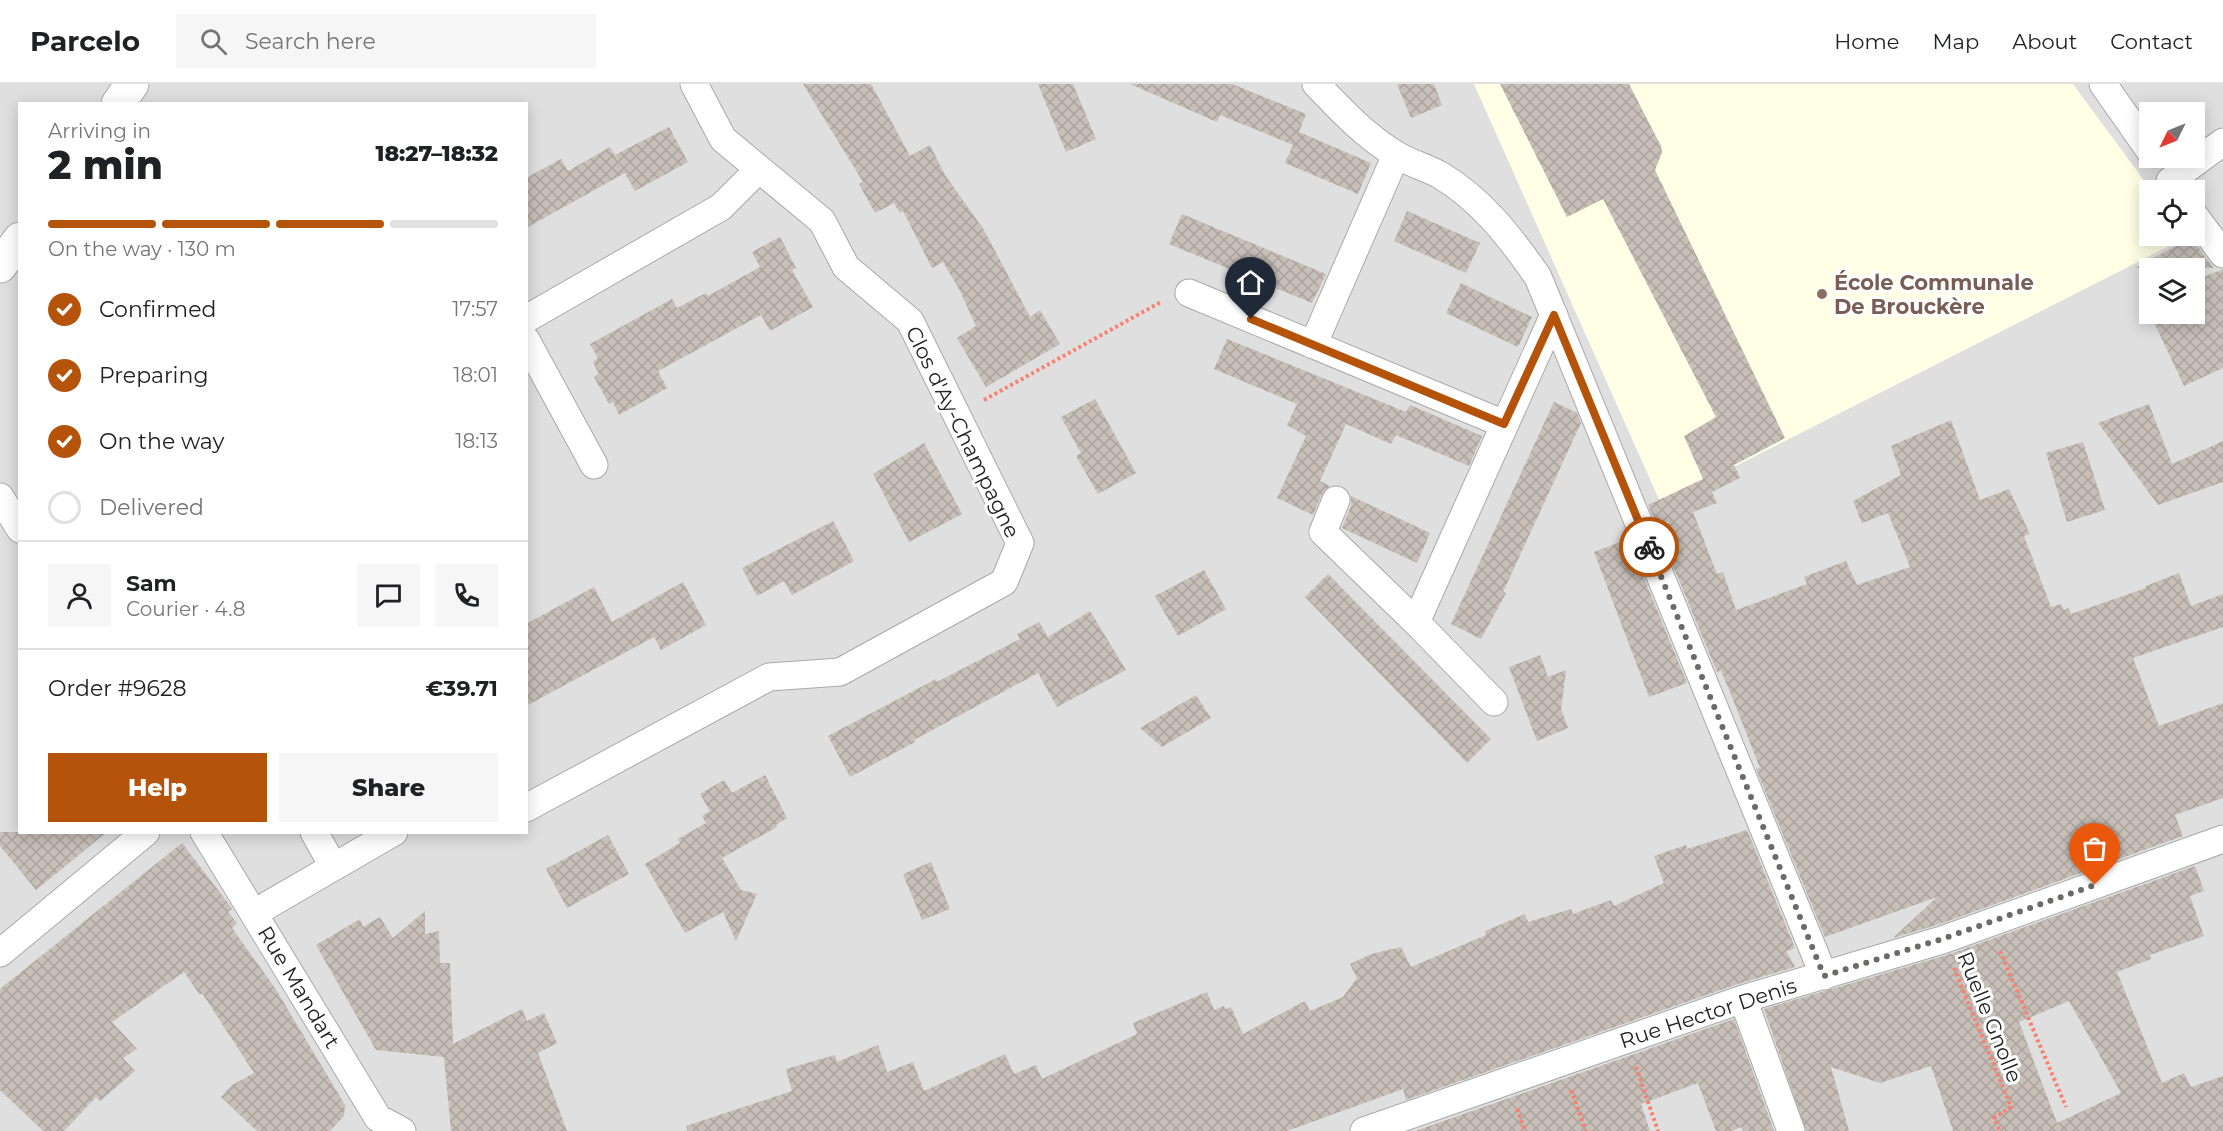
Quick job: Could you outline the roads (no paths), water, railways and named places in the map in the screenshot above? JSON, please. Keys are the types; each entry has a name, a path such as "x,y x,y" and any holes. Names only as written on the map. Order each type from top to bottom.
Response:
{"street":[{"path":"119,102 132,84"},
{"name":"Clos d'Ay-Champagne","path":"528,807 769,676 840,672 1004,582 1020,543 910,321 846,267 822,221 723,140 694,84"},
{"path":"1316,84 1360,129 1396,155 1441,175 1476,202 1510,237 1538,277 1824,976"},
{"path":"2103,84 2139,135"},
{"path":"2181,180 2223,142"},
{"path":"1313,345 1396,155"},
{"path":"528,318 721,207 759,169"},
{"path":"2205,229 2223,254"},
{"path":"0,266 18,242"},
{"path":"1189,293 1504,424"},
{"path":"1416,622 1554,315"},
{"path":"528,344 594,465"},
{"path":"0,497 18,526"},
{"path":"1336,500 1323,532 1494,702"},
{"path":"4,941 143,834"},
{"name":"Rue Mandart","path":"205,834 254,913 372,1124 402,1131"},
{"path":"315,834 333,866"},
{"path":"254,913 390,834"},
{"name":"Rue Hector Denis","path":"1364,1131 1743,999 1942,939 2223,839"},
{"path":"1743,999 1791,1131"}],"place":[{"name":"École Communale De Brouckère","path":"1822,294"}]}
